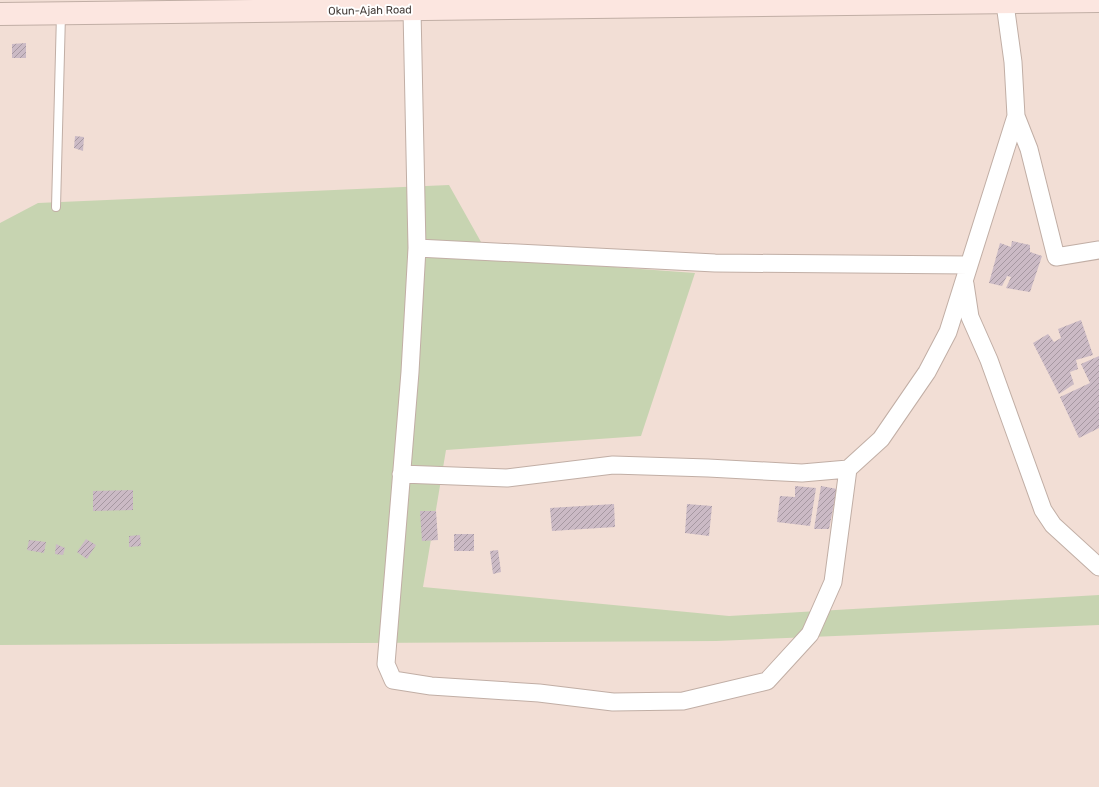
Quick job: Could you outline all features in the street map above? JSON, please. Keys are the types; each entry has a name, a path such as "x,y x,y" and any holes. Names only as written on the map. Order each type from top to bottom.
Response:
{"street":[{"name":"Okun-Ajah Road","path":"0,14 61,14 301,6 412,10 537,4 867,2 1006,4 1099,1"},
{"path":"1006,4 1013,62 1016,116 1029,149 1056,257 1099,250"},
{"path":"412,10 417,248 410,372 386,664 393,680 431,686 540,693 613,702 683,701 767,681 810,634 833,582 848,469"},
{"path":"401,474 507,478 613,465 802,473 848,469 881,439 927,372 948,332 1016,116"},
{"path":"417,248 966,273"},
{"path":"966,273 970,316 989,360 1043,510 1053,526 1099,567"}],"lane":[{"path":"56,207 61,14"}],"green space":[{"path":"449,185 490,258 695,273 641,436 446,450 423,587 729,616 1099,595 1099,625 716,641 0,645 0,223 38,203"}],"building":[{"path":"26,43 26,58 12,58 12,44"},
{"path":"75,136 84,137 83,151 74,148"},
{"path":"1012,241 1030,245 1030,252 1042,256 1030,292 1006,288 1011,277 1007,276 1002,286 989,283 1000,243 1011,247"},
{"path":"1081,320 1093,355 1076,360 1078,369 1070,372 1074,384 1059,394 1033,343 1048,334 1054,342 1061,338 1058,329"},
{"path":"1099,356 1099,428 1079,438 1060,397 1090,383 1081,364"},
{"path":"795,486 816,488 810,526 777,522 780,496 795,497"},
{"path":"821,486 837,489 829,529 814,529"},
{"path":"133,490 133,510 93,511 93,491"},
{"path":"614,504 615,527 552,531 550,508"},
{"path":"687,504 712,506 709,536 685,533"},
{"path":"420,511 436,511 438,540 422,541"},
{"path":"454,534 474,534 474,551 454,551"},
{"path":"140,535 141,546 129,547 129,536"},
{"path":"86,539 96,545 87,559 77,552"},
{"path":"29,540 46,542 44,553 27,550"},
{"path":"56,544 65,548 63,555 55,554"},
{"path":"498,550 501,572 493,574 490,551"}]}
